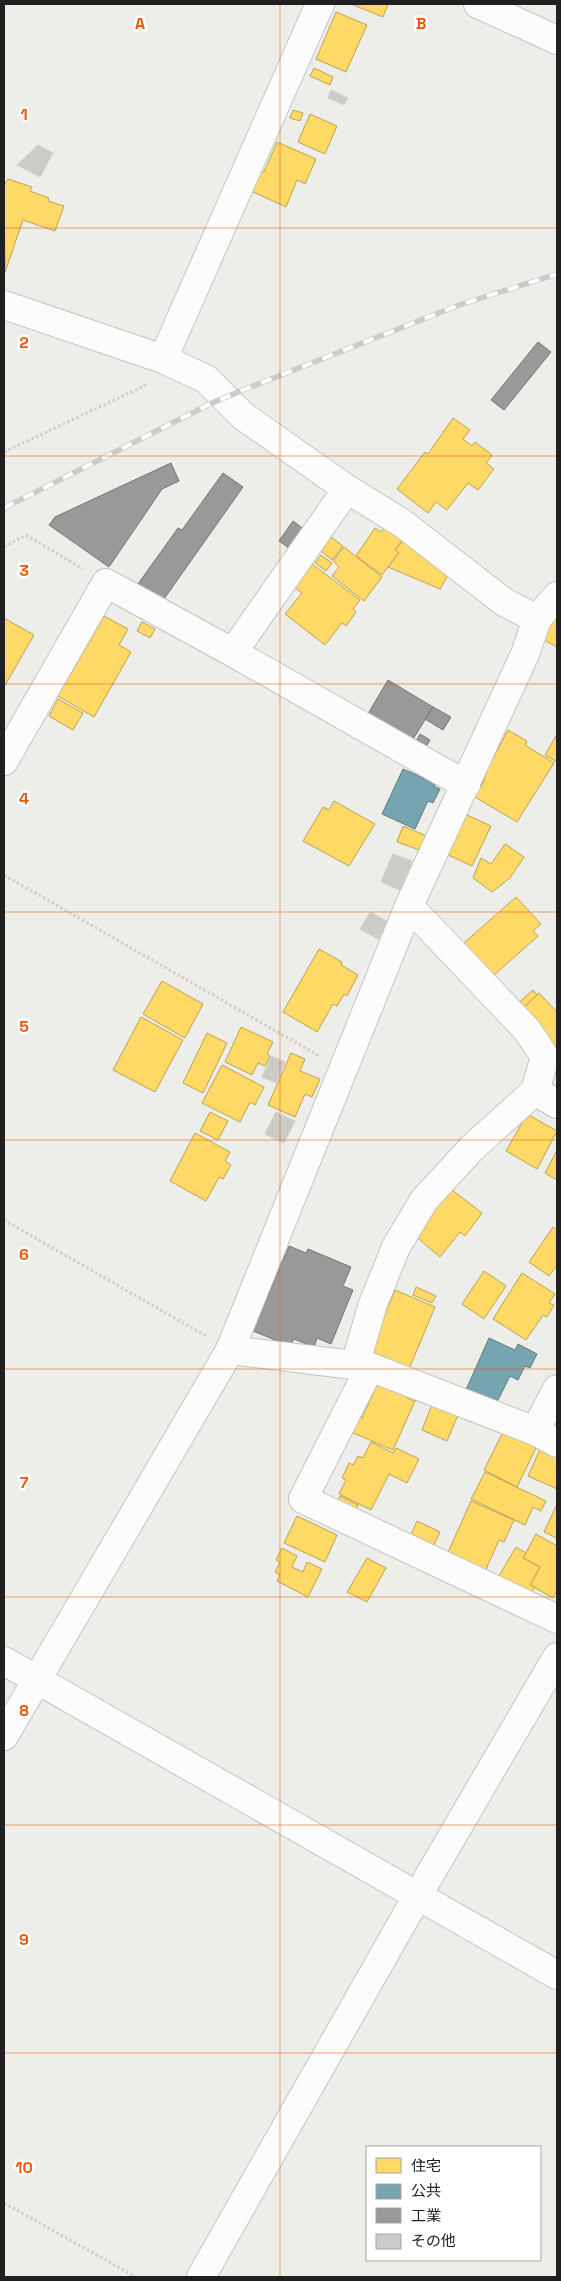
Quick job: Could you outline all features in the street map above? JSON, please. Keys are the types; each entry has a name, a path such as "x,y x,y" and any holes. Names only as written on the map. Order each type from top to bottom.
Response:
{"street":[{"path":"163,360 320,4"},
{"path":"478,4 557,40"},
{"path":"4,305 163,360 206,379 243,416 347,489 402,523 504,602 537,619"},
{"path":"233,652 347,489"},
{"path":"4,761 106,583 233,652 466,785"},
{"path":"4,1736 230,1350 408,906 466,785 525,654 537,619 557,596"},
{"path":"408,906 526,1030 545,1058 546,1098 472,1148 424,1200 396,1247 373,1304 363,1366 303,1499 557,1619"},
{"path":"230,1350 363,1366 546,1437 557,1389"},
{"path":"201,2277 418,1895 557,1657"},
{"path":"4,1661 557,1975"}],"path":[{"path":"4,452 144,386 163,360"},
{"path":"4,547 26,535 106,583"},
{"path":"4,875 343,1070"},
{"path":"4,1220 230,1350"},
{"path":"4,2203 136,2277"}],"building: 住宅":[{"path":"351,4 388,4 383,17"},
{"path":"336,12 367,25 346,72 316,59"},
{"path":"314,68 333,77 330,85 310,76"},
{"path":"293,110 303,113 300,121 290,118"},
{"path":"310,114 337,126 325,154 298,142"},
{"path":"277,142 316,159 305,184 297,180 286,207 251,191 261,170 264,172"},
{"path":"8,179 32,187 30,191 49,198 48,201 64,206 55,231 23,220 5,272 4,185"},
{"path":"453,418 470,430 463,439 472,446 475,442 492,455 486,463 494,469 478,490 468,483 447,510 436,502 428,513 397,489 425,452 428,454"},
{"path":"387,524 405,537 395,550 399,553 382,575 356,556 375,528 381,532"},
{"path":"331,537 343,546 332,560 321,551"},
{"path":"405,538 450,572 440,589 388,567 399,553 395,550"},
{"path":"344,547 382,577 364,601 332,576 339,567 333,561"},
{"path":"321,555 332,563 326,571 315,563"},
{"path":"312,564 360,600 353,609 356,612 346,626 342,623 325,645 285,614 302,593 294,587"},
{"path":"552,615 557,617 557,647 540,638"},
{"path":"104,616 128,629 119,645 131,652 94,717 58,696"},
{"path":"4,618 34,635 4,687"},
{"path":"142,622 155,629 150,638 137,631"},
{"path":"58,699 83,713 73,730 49,716"},
{"path":"508,730 527,741 525,745 554,763 517,822 475,797 485,779 483,777"},
{"path":"557,734 557,762 545,755"},
{"path":"334,801 375,824 349,866 303,841 323,807 329,810"},
{"path":"465,814 491,826 472,866 446,854"},
{"path":"403,826 427,836 422,851 397,842"},
{"path":"505,844 524,857 510,878 492,892 473,878 481,858 491,864"},
{"path":"516,897 541,924 533,931 538,936 493,976 464,943"},
{"path":"319,949 342,962 341,965 358,975 347,996 344,994 337,1006 333,1004 317,1032 283,1012"},
{"path":"162,981 203,1004 185,1038 143,1014"},
{"path":"533,990 537,995 521,1010 516,1005"},
{"path":"539,993 557,1012 557,1048 521,1010"},
{"path":"141,1017 183,1040 155,1092 113,1070"},
{"path":"241,1027 273,1042 267,1054 270,1056 265,1066 258,1063 252,1075 225,1062"},
{"path":"207,1033 227,1043 203,1093 183,1083"},
{"path":"291,1053 305,1059 300,1071 320,1079 312,1097 305,1094 295,1117 268,1105"},
{"path":"222,1065 264,1087 255,1105 250,1102 240,1122 202,1103"},
{"path":"210,1112 228,1121 218,1140 200,1131"},
{"path":"527,1114 557,1131 537,1169 506,1151"},
{"path":"195,1133 230,1152 225,1161 231,1165 223,1179 219,1177 206,1201 170,1181"},
{"path":"557,1153 557,1180 545,1173"},
{"path":"447,1186 482,1213 465,1236 460,1232 440,1257 415,1236 430,1219 424,1214"},
{"path":"553,1227 557,1230 557,1265 549,1276 529,1262"},
{"path":"484,1271 506,1286 484,1319 462,1304"},
{"path":"522,1273 555,1294 549,1303 554,1305 547,1317 543,1315 526,1340 493,1319"},
{"path":"416,1287 436,1296 432,1303 413,1295"},
{"path":"395,1290 435,1307 409,1369 369,1352"},
{"path":"380,1378 410,1391 407,1398 415,1401 393,1450 351,1432 358,1417 362,1418"},
{"path":"433,1402 459,1413 447,1441 422,1430"},
{"path":"504,1430 537,1446 517,1487 484,1470"},
{"path":"371,1442 393,1453 396,1448 419,1459 407,1483 389,1474 371,1510 339,1494 346,1480 342,1478 349,1463 353,1465 358,1456 363,1458"},
{"path":"541,1447 557,1455 557,1489 528,1476"},
{"path":"485,1472 546,1501 541,1511 533,1507 525,1525 471,1499"},
{"path":"340,1496 358,1505 354,1514 336,1505"},
{"path":"471,1501 514,1520 504,1542 499,1540 483,1576 445,1559"},
{"path":"557,1504 557,1538 544,1532"},
{"path":"297,1516 337,1535 325,1562 284,1543"},
{"path":"417,1521 440,1532 431,1551 408,1541"},
{"path":"536,1534 557,1546 557,1590 553,1598 530,1585 540,1567 523,1558"},
{"path":"516,1547 526,1553 523,1558 540,1567 530,1585 535,1587 528,1598 497,1579"},
{"path":"282,1548 297,1556 292,1567 303,1572 307,1562 322,1569 308,1597 277,1581 280,1575 275,1572 280,1562 276,1560"},
{"path":"367,1558 386,1568 367,1602 347,1592"}],"building: 公共":[{"path":"403,769 435,783 434,786 440,789 433,803 428,801 415,829 382,814"},
{"path":"489,1338 515,1350 518,1344 537,1354 530,1368 525,1366 518,1380 510,1376 495,1406 465,1392"}],"building: 工業":[{"path":"538,342 551,352 504,410 491,400"},
{"path":"171,463 179,481 162,489 109,567 49,525 55,517"},
{"path":"223,473 243,487 164,599 138,584 178,528 182,530"},
{"path":"293,521 310,534 296,553 279,541"},
{"path":"388,680 433,707 410,744 366,717"},
{"path":"433,707 451,717 443,730 425,719"},
{"path":"420,734 430,740 424,750 414,745"},
{"path":"289,1246 306,1253 308,1249 351,1267 343,1286 353,1290 331,1344 317,1338 314,1347 294,1339 290,1346 253,1331"}],"building: その他":[{"path":"331,90 348,98 344,105 328,98"},
{"path":"38,145 53,153 40,177 17,165"},
{"path":"393,854 412,861 400,890 381,882"},
{"path":"370,912 388,922 378,939 360,929"},
{"path":"271,1056 285,1062 276,1083 262,1077"},
{"path":"276,1112 295,1121 284,1143 265,1134"}],"railway":[{"path":"4,508 212,403 459,305 557,274"}]}
